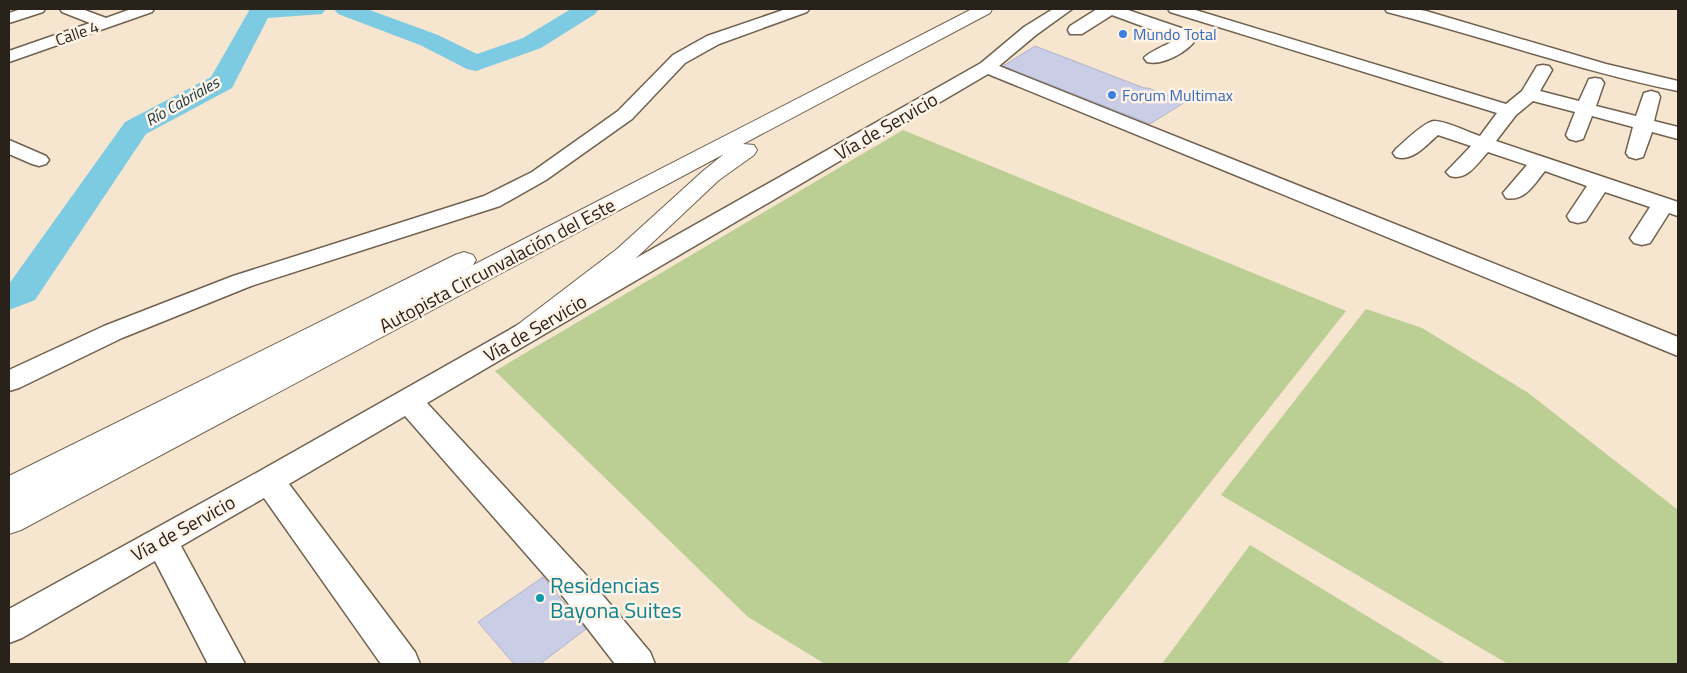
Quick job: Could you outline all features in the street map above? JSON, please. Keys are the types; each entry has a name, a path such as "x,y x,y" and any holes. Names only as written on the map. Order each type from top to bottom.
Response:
{"highway":[{"name":"Autopista Circunvalación del Este","path":"9,491 829,75 955,9"},
{"name":"Autopista Circunvalación del Este","path":"9,520 984,9"},
{"path":"522,335 613,265 660,224 695,188 739,154 787,127 832,97 855,78"}],"street":[{"path":"9,18 37,9"},
{"path":"68,9 106,23"},
{"name":"Calle 4","path":"9,57 146,9"},
{"path":"9,381 113,332 242,281 492,201 539,176 618,120 679,59 713,40 801,9"},
{"path":"1064,9 1042,13 1024,27 999,37 990,52 987,67 1678,347"},
{"path":"1176,9 1509,111"},
{"path":"1015,44 1048,33 1075,31 1104,11 1113,10 1181,34 1188,39 1171,51 1153,58"},
{"path":"1402,10 1428,12 1601,68 1678,86"},
{"name":"Vía de Servicio","path":"9,627 269,481 987,67 1015,44 1024,27"},
{"path":"1457,172 1484,144 1509,111 1529,94 1543,70"},
{"path":"1576,135 1595,83"},
{"path":"1529,94 1678,132"},
{"path":"1636,153 1651,97"},
{"path":"1403,153 1435,127 1671,207 1642,238"},
{"path":"9,146 39,160"},
{"path":"1514,193 1541,163"},
{"path":"1578,216 1600,183"},
{"path":"408,401 573,584 637,664"},
{"path":"269,481 402,664"},
{"path":"161,540 227,664"}],"green space":[{"path":"903,130 1346,311 1067,664 825,664 748,617 495,371"},
{"path":"1366,309 1422,328 1527,392 1678,510 1678,664 1508,664 1221,495"},
{"path":"1250,545 1446,664 1162,664"}],"building":[{"name":"Forum Multimax","path":"1035,46 1185,102 1150,124 1003,66"},
{"name":"Residencias Bayona Suites","path":"543,577 586,629 540,664 514,664 478,622"}],"waterway":[{"name":"Río Cabriales","path":"9,298 22,292 135,128 222,82 260,11 314,9"},
{"name":"Río Cabriales","path":"346,9 429,40 476,63 532,43 587,9"}],"place":[{"name":"Mundo Total","path":"1123,34"},
{"name":"Forum Multimax","path":"1112,95"},
{"name":"Residencias Bayona Suites","path":"540,598"}]}
